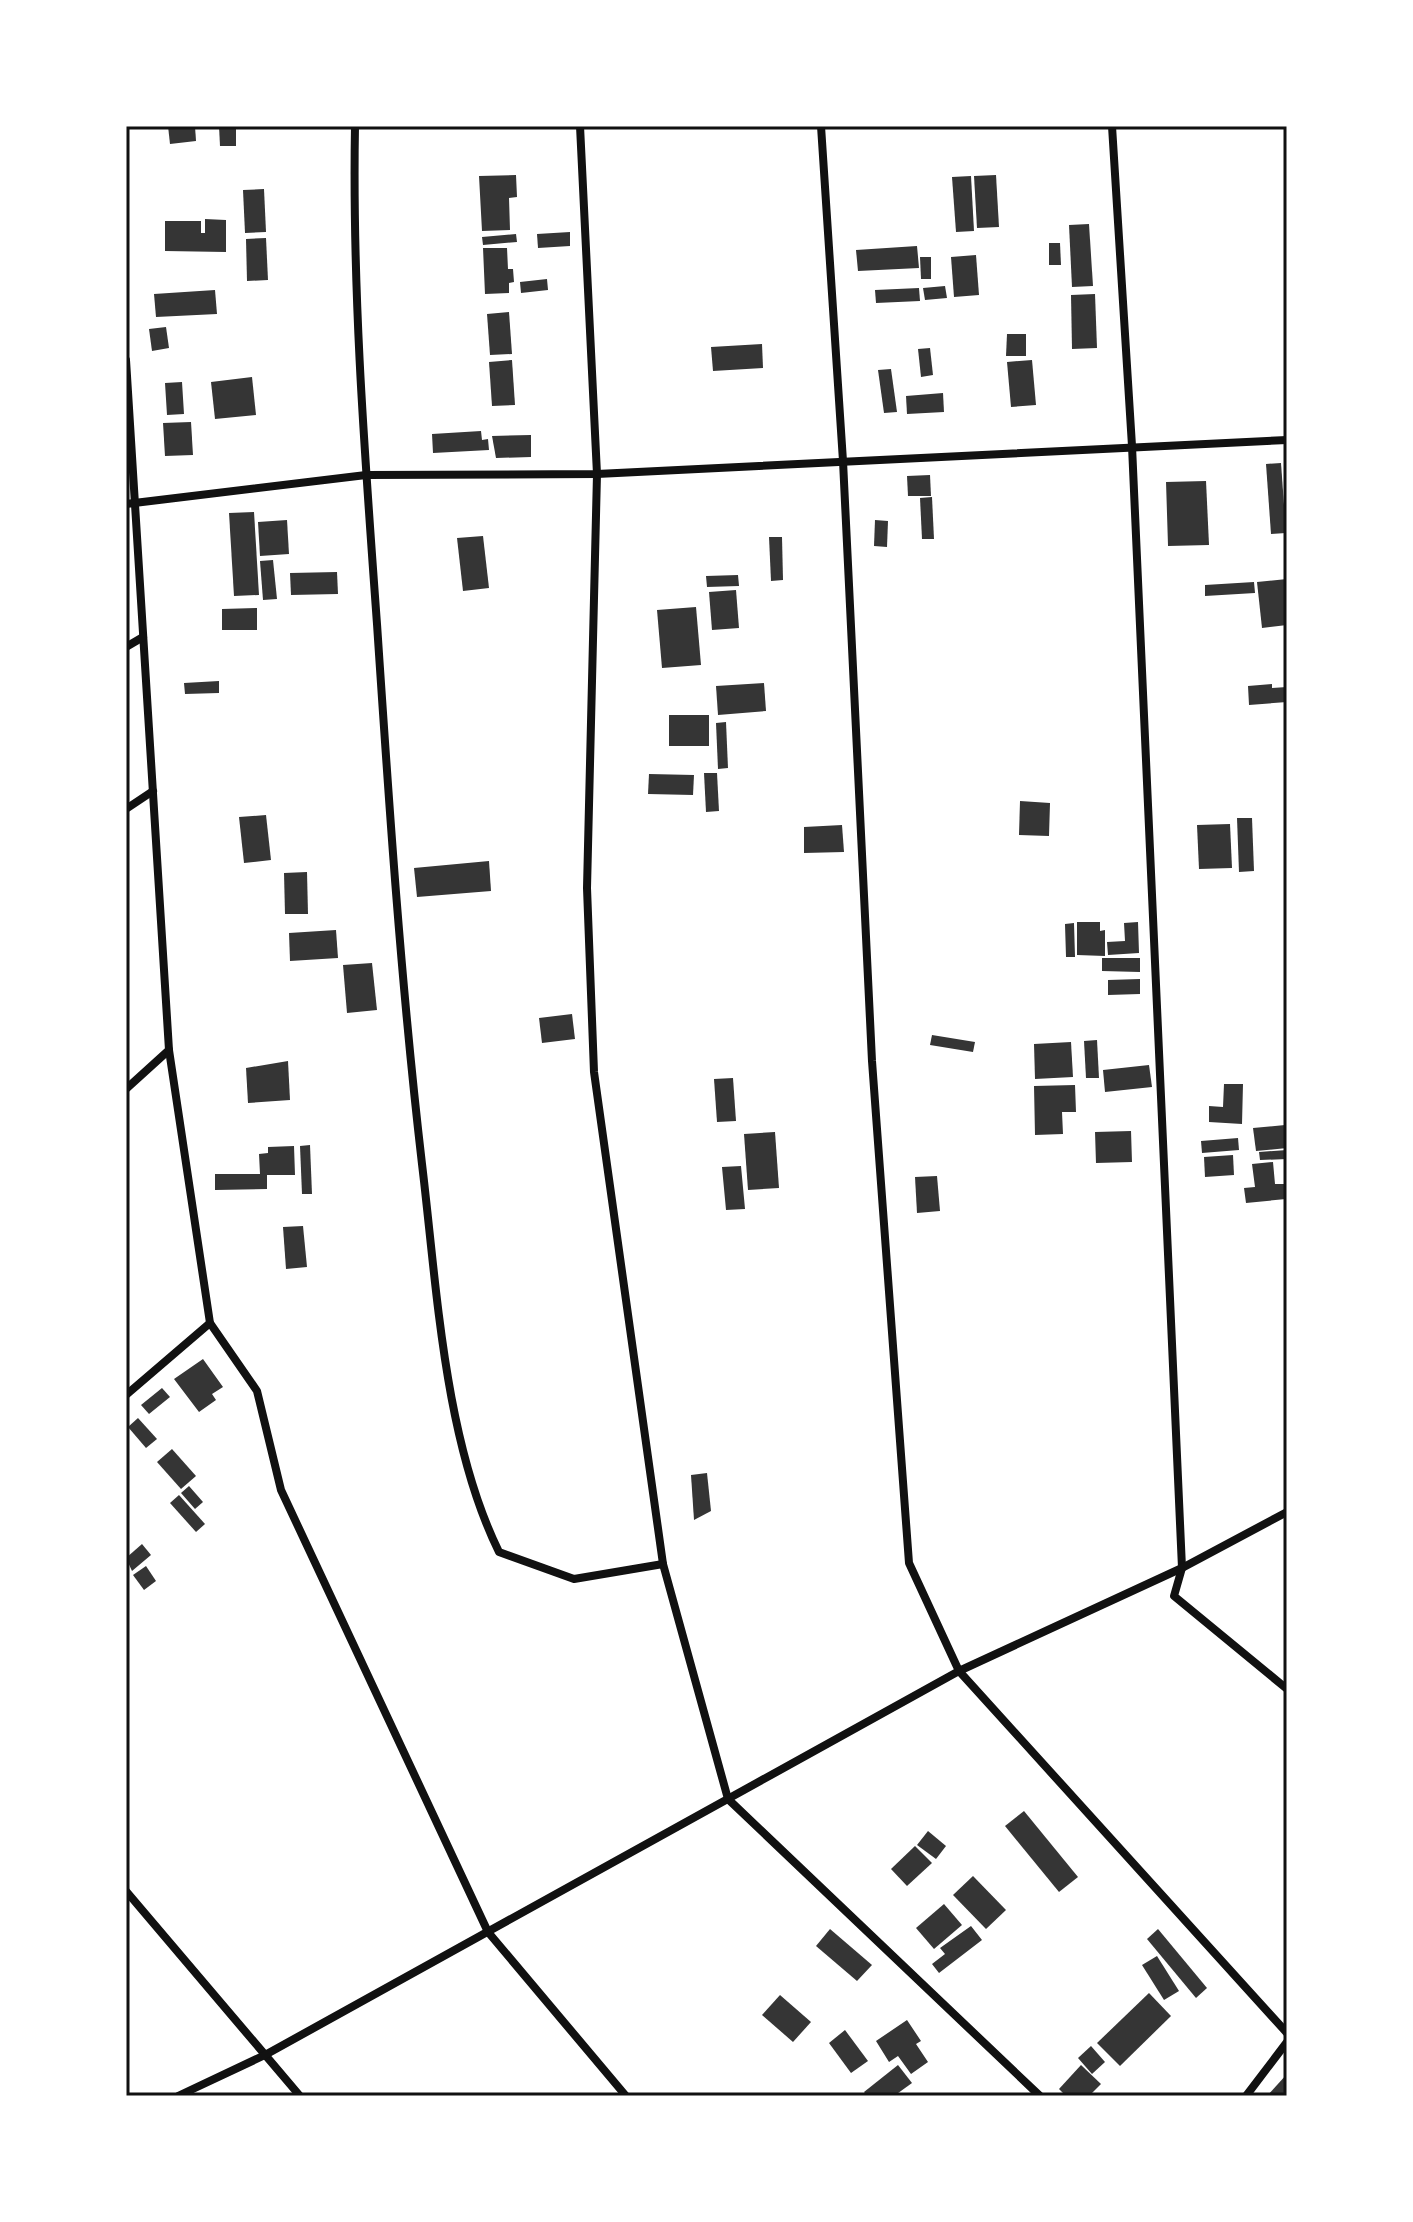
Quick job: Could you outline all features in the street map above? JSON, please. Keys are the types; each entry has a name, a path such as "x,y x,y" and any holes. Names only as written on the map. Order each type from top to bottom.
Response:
{"street":[{"path":"355,126 353,230 366,475 402,982 447,1368 480,1513 499,1552 574,1579 663,1564"},
{"path":"580,126 597,474 587,888 594,1072 663,1564 728,1799 1040,2096"},
{"path":"821,126 843,461 872,1061 909,1563 959,1671 1287,2033"},
{"path":"1112,126 1132,446 1182,1568 1174,1596 1287,1689"},
{"path":"126,360 130,504 143,637 169,1050 210,1323 257,1391 281,1490 488,1932 626,2096"},
{"path":"130,504 366,475 597,474 1287,440"},
{"path":"126,647 143,637"},
{"path":"126,809 153,791"},
{"path":"126,1089 169,1050"},
{"path":"126,1395 210,1323"},
{"path":"178,2096 265,2055 959,1671 1182,1568 1287,1512"},
{"path":"126,1891 300,2096"},
{"path":"1246,2096 1287,2042"}],"building":[{"path":"168,126 195,126 196,141 170,144"},
{"path":"219,126 236,126 236,146 220,146"},
{"path":"516,175 517,197 509,198 510,230 482,231 479,176"},
{"path":"996,175 999,227 977,228 974,176"},
{"path":"971,176 974,231 956,232 952,177"},
{"path":"264,189 266,232 245,233 243,190"},
{"path":"205,219 226,220 226,252 165,251 165,221 201,221 201,233 205,233"},
{"path":"1089,224 1093,286 1072,287 1069,225"},
{"path":"570,232 570,246 538,248 537,234"},
{"path":"516,234 517,242 483,245 482,237"},
{"path":"266,238 268,280 247,281 246,239"},
{"path":"1049,243 1060,243 1061,265 1049,265"},
{"path":"917,246 919,268 858,271 856,250"},
{"path":"483,248 507,248 508,269 513,269 514,282 509,283 509,293 485,294"},
{"path":"976,255 979,295 954,297 951,257"},
{"path":"920,257 931,257 931,279 921,279"},
{"path":"547,279 548,290 521,293 520,282"},
{"path":"945,286 947,298 925,300 923,288"},
{"path":"919,288 920,301 876,303 875,290"},
{"path":"215,290 217,314 156,317 154,294"},
{"path":"1095,294 1097,348 1072,349 1071,295"},
{"path":"509,312 512,354 490,355 487,314"},
{"path":"166,327 169,348 152,351 149,329"},
{"path":"1007,334 1026,334 1026,356 1006,356"},
{"path":"762,344 763,368 713,371 711,347"},
{"path":"930,348 933,375 921,377 918,349"},
{"path":"512,360 515,405 492,406 489,362"},
{"path":"1032,360 1036,405 1011,407 1007,362"},
{"path":"891,369 897,412 884,413 878,370"},
{"path":"252,377 256,415 215,419 211,382"},
{"path":"182,382 184,414 167,415 165,383"},
{"path":"943,393 944,412 907,414 906,396"},
{"path":"191,422 193,455 165,456 163,423"},
{"path":"481,431 482,440 488,439 489,450 433,453 432,434"},
{"path":"531,435 531,457 496,458 492,436"},
{"path":"1281,463 1286,533 1271,534 1266,464"},
{"path":"930,475 931,496 908,496 907,476"},
{"path":"1206,481 1209,545 1168,546 1166,482"},
{"path":"932,497 934,539 922,539 920,498"},
{"path":"254,512 259,595 234,596 229,513"},
{"path":"287,520 289,554 260,556 258,522"},
{"path":"875,520 888,521 887,547 874,546"},
{"path":"483,536 489,588 463,591 457,538"},
{"path":"769,537 782,537 783,580 771,581"},
{"path":"273,560 277,599 263,600 260,561"},
{"path":"337,572 338,594 291,595 290,573"},
{"path":"738,575 739,586 707,587 706,576"},
{"path":"1287,579 1287,625 1262,628 1257,582"},
{"path":"1254,582 1255,593 1205,596 1205,585"},
{"path":"736,590 739,628 712,630 709,592"},
{"path":"696,607 701,665 662,668 657,610"},
{"path":"257,608 257,630 222,630 222,609"},
{"path":"219,681 219,693 185,694 184,683"},
{"path":"764,683 766,711 718,715 716,686"},
{"path":"1272,684 1272,688 1287,687 1287,702 1249,705 1248,686"},
{"path":"669,715 709,715 709,746 669,746"},
{"path":"726,722 728,768 718,769 716,723"},
{"path":"704,773 717,773 719,811 706,812"},
{"path":"649,774 694,775 693,795 648,794"},
{"path":"1020,801 1050,803 1049,836 1019,835"},
{"path":"266,815 271,860 244,863 239,817"},
{"path":"1237,818 1252,818 1254,871 1239,872"},
{"path":"1230,824 1232,868 1199,869 1197,825"},
{"path":"842,825 844,852 804,853 804,827"},
{"path":"489,861 491,891 417,897 414,868"},
{"path":"307,872 308,914 285,914 284,873"},
{"path":"1077,922 1100,922 1100,931 1105,930 1105,956 1077,955"},
{"path":"1138,922 1139,953 1108,955 1107,942 1125,941 1124,923"},
{"path":"1074,923 1075,957 1066,957 1065,924"},
{"path":"336,930 338,958 290,961 289,933"},
{"path":"1102,958 1140,958 1140,972 1102,971"},
{"path":"372,963 377,1010 347,1013 343,965"},
{"path":"1140,979 1140,994 1108,995 1108,980"},
{"path":"572,1014 575,1039 542,1043 539,1018"},
{"path":"932,1035 975,1042 973,1052 930,1045"},
{"path":"1097,1040 1099,1078 1086,1078 1084,1041"},
{"path":"1071,1042 1073,1077 1035,1079 1034,1044"},
{"path":"288,1061 290,1100 248,1103 246,1068"},
{"path":"1149,1065 1152,1087 1105,1092 1103,1070"},
{"path":"733,1078 736,1121 717,1122 714,1079"},
{"path":"1224,1084 1243,1084 1242,1124 1209,1122 1209,1106 1223,1107"},
{"path":"1075,1085 1076,1112 1062,1112 1063,1134 1035,1135 1034,1086"},
{"path":"1285,1125 1287,1148 1256,1151 1253,1128"},
{"path":"1131,1131 1132,1162 1096,1163 1095,1132"},
{"path":"775,1132 779,1188 748,1190 744,1134"},
{"path":"1238,1138 1239,1150 1202,1153 1201,1141"},
{"path":"310,1145 312,1194 302,1194 300,1146"},
{"path":"294,1146 295,1175 267,1175 267,1189 215,1190 215,1174 260,1174 259,1154 268,1153 268,1147"},
{"path":"1287,1150 1287,1159 1260,1160 1259,1152"},
{"path":"1233,1155 1234,1175 1205,1177 1204,1157"},
{"path":"1273,1162 1275,1184 1284,1184 1286,1199 1246,1203 1244,1188 1255,1187 1252,1164"},
{"path":"741,1166 745,1209 726,1210 722,1167"},
{"path":"937,1176 940,1211 917,1213 915,1177"},
{"path":"303,1226 307,1267 286,1269 283,1227"},
{"path":"203,1359 223,1387 212,1394 216,1400 199,1412 174,1379"},
{"path":"162,1388 170,1397 149,1414 141,1405"},
{"path":"138,1418 157,1439 146,1448 128,1427"},
{"path":"172,1449 196,1476 181,1489 157,1462"},
{"path":"707,1473 711,1511 694,1520 691,1475"},
{"path":"189,1486 203,1502 195,1509 181,1493"},
{"path":"179,1495 205,1524 196,1532 170,1503"},
{"path":"142,1544 151,1555 132,1571 126,1558"},
{"path":"146,1566 156,1581 144,1590 133,1575"},
{"path":"1024,1811 1078,1877 1059,1892 1005,1826"},
{"path":"928,1831 946,1846 936,1859 917,1845"},
{"path":"915,1846 932,1863 907,1886 891,1869"},
{"path":"973,1876 1006,1910 986,1929 953,1895"},
{"path":"944,1904 962,1925 934,1949 916,1928"},
{"path":"971,1926 982,1940 939,1973 932,1964 945,1954 940,1948"},
{"path":"830,1929 872,1965 857,1981 816,1946"},
{"path":"1158,1929 1207,1988 1196,1998 1147,1939"},
{"path":"1157,1956 1179,1991 1164,2000 1142,1965"},
{"path":"1149,1993 1171,2016 1120,2066 1097,2043"},
{"path":"780,1995 811,2022 793,2042 762,2015"},
{"path":"907,2020 921,2041 916,2044 928,2062 911,2074 898,2056 889,2062 876,2041"},
{"path":"845,2030 868,2061 851,2073 829,2043"},
{"path":"1091,2046 1105,2062 1092,2074 1078,2058"},
{"path":"898,2065 912,2083 894,2096 867,2096 864,2092"},
{"path":"1081,2065 1101,2084 1089,2096 1066,2096 1059,2089"},
{"path":"1287,2074 1287,2096 1267,2096"}]}
